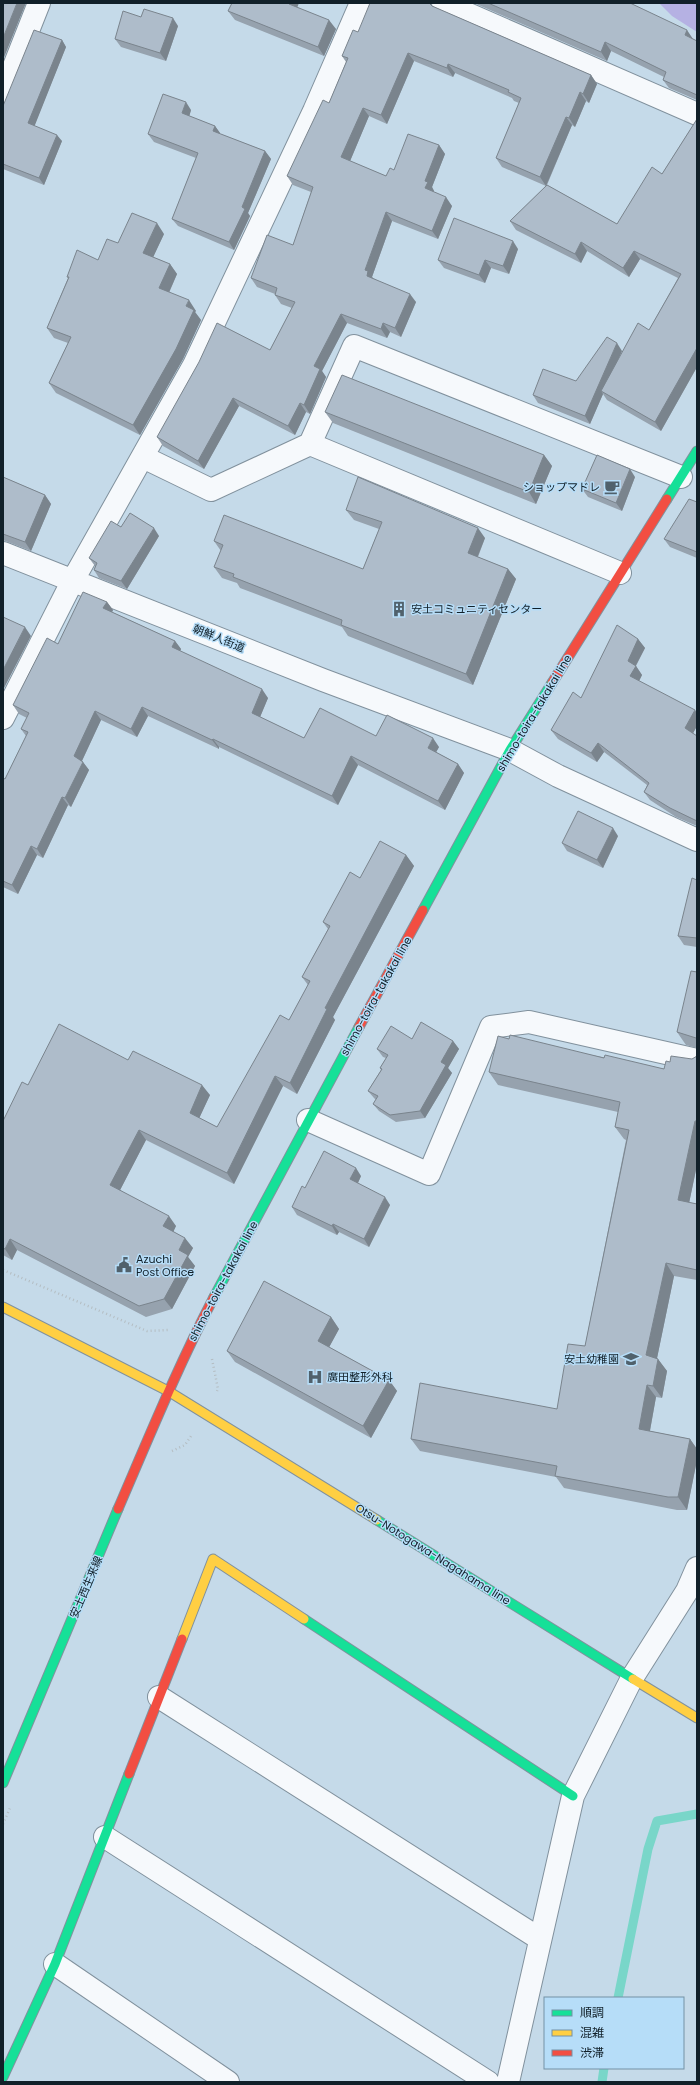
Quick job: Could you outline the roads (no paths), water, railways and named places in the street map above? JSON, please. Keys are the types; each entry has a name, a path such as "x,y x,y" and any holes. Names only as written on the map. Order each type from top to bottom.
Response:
{"main road":[{"name":"shimo-toira-takakai line","path":"168,1391 191,1341 308,1120 510,750 697,452"},
{"path":"3,1307 168,1391"},
{"name":"Otsu-Notogawa-Nagahama line","path":"168,1391 697,1718"},
{"name":"安土西生来線","path":"3,1783 168,1391"},
{"path":"3,2077 55,1964 213,1559 573,1796"}],"street":[{"path":"3,94 39,3"},
{"path":"3,718 73,580 194,365 314,111 361,3"},
{"path":"443,3 697,114"},
{"path":"142,457 211,490 310,444 354,346 681,477"},
{"path":"310,444 620,573"},
{"name":"朝鮮人街道","path":"3,553 330,682 510,750 558,776 697,840"},
{"path":"308,1120 430,1174 491,1026 529,1022 697,1060"},
{"path":"508,2082 573,1796 632,1678 687,1591 697,1568"},
{"path":"159,1697 540,1939"},
{"path":"105,1838 488,2082"},
{"path":"55,1964 228,2082"}],"waterway":[{"path":"618,1997 648,1849 657,1821 697,1814"},
{"path":"602,2082 604,2069"}],"place":[{"name":"ショップマドレ","path":"612,487"},
{"name":"安土コミュニティセンター","path":"399,609"},
{"name":"Azuchi Post Office","path":"124,1265"},
{"name":"安土幼稚園","path":"631,1359"},
{"name":"廣田整形外科","path":"315,1377"}]}
